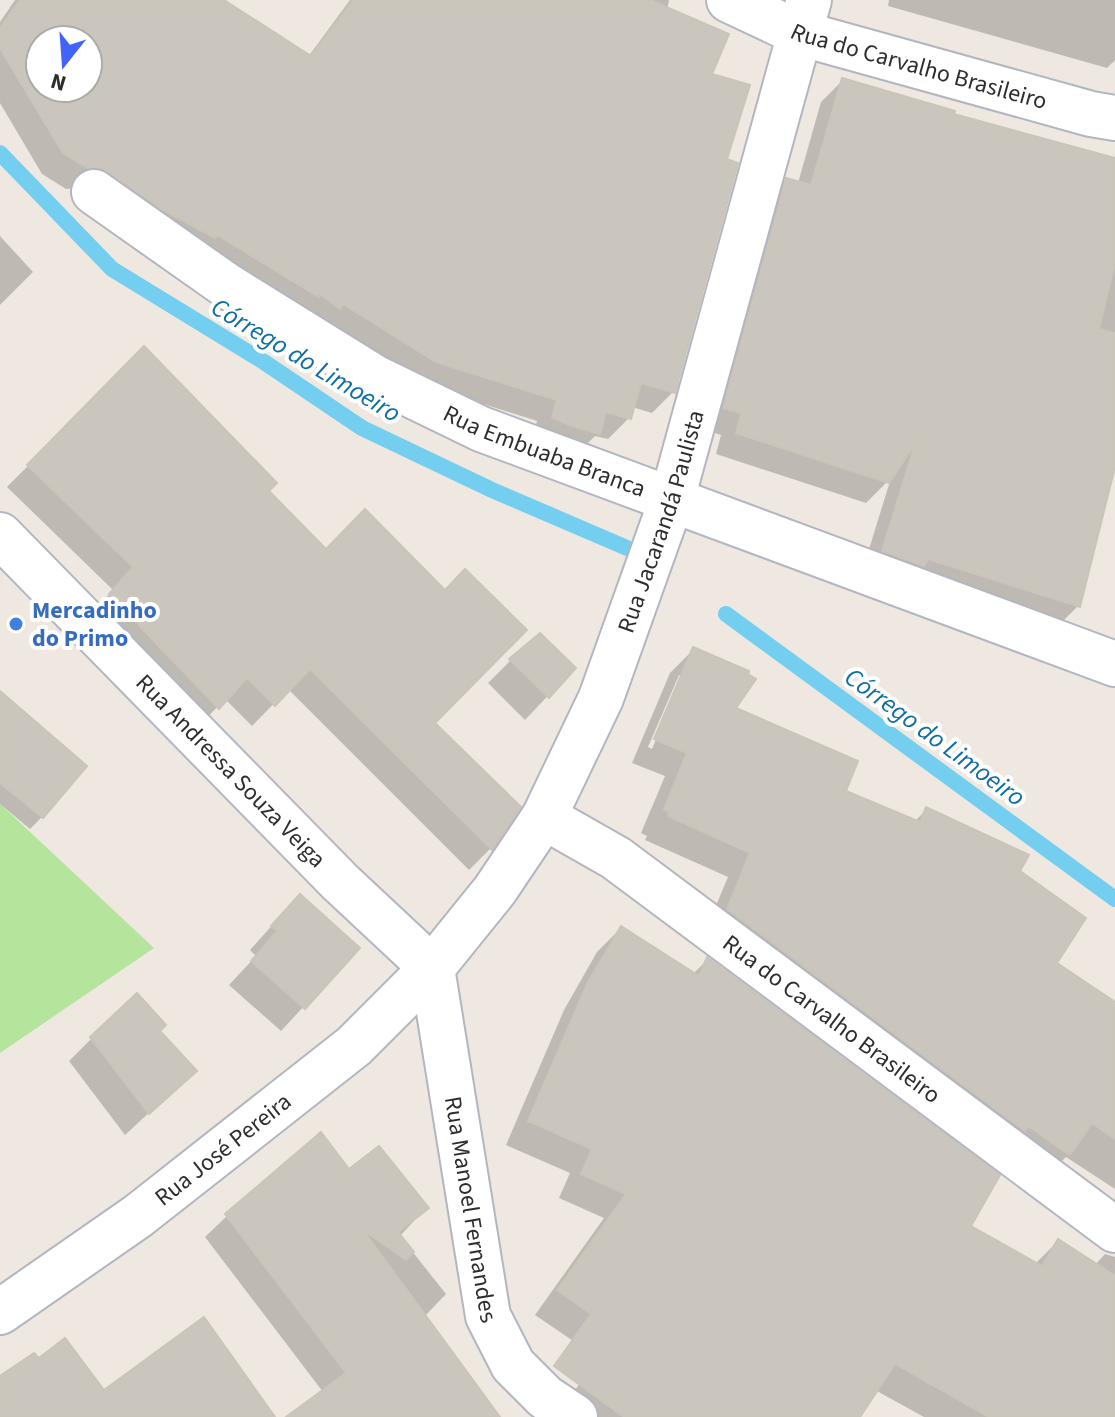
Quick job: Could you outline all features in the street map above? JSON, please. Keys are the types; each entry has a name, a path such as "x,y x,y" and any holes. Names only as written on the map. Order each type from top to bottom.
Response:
{"street":[{"name":"Rua do Carvalho Brasileiro","path":"729,0 804,16 1091,114 1115,118"},
{"name":"Rua Jacarandá Paulista","path":"432,968 495,890 544,817 601,698 665,518 804,16"},
{"name":"Rua Embuaba Branca","path":"94,192 226,285 374,377 665,518 1115,664"},
{"name":"Rua Andressa Souza Veiga","path":"0,535 329,871 432,968"},
{"name":"Rua do Carvalho Brasileiro","path":"544,817 616,858 1115,1230"},
{"name":"Rua José Pereira","path":"0,1312 138,1216 354,1046 432,968"},
{"name":"Rua Manoel Fernandes","path":"432,968 488,1316 513,1365 545,1397 575,1417"}],"green space":[{"path":"0,804 154,948 0,1053"}],"building":[{"path":"20,0 224,0 311,56 353,0 650,0 729,34 712,74 750,85 727,159 738,163 675,393 641,383 631,419 606,412 600,434 552,417 557,400 436,362 343,304 340,309 320,294 319,297 217,235 215,238 161,209 108,172 97,167 88,168 63,153 34,104 104,104 104,24 24,24 24,88 0,48 0,28"},
{"path":"842,78 955,111 954,114 1115,158 1115,263 1099,329 1115,333 1115,467 1080,607 928,559 924,566 882,551 915,444 889,483 736,433 741,413 723,408 786,178 811,185"},
{"path":"144,346 277,483 269,491 326,549 365,509 445,590 465,569 527,630 435,723 521,807 492,850 310,669 275,706 247,678 219,709 109,594 133,567 27,465"},
{"path":"540,633 576,668 549,698 509,659"},
{"path":"693,647 749,671 748,674 756,679 736,708 858,761 846,791 920,822 926,807 1029,855 1020,871 1086,918 1057,963 1115,1002 1115,1139 1092,1123 1070,1155 1028,1126 1025,1131 727,909 750,853 668,816 669,812 664,809 687,753 654,739"},
{"path":"0,691 87,766 43,818 0,783"},
{"path":"300,894 360,948 305,1009 251,961 277,931 271,926"},
{"path":"621,926 699,976 707,957 1000,1175 971,1226 1042,1266 1058,1239 1115,1276 1115,1417 989,1417 895,1364 860,1417 624,1417 554,1366 591,1314 557,1290 626,1194 581,1174 592,1149 528,1121 587,984"},
{"path":"137,993 166,1025 160,1031 197,1071 149,1114 90,1037"},
{"path":"321,1132 349,1169 379,1146 429,1208 398,1232 414,1252 406,1260 363,1230 500,1417 286,1417 346,1373 225,1214"},
{"path":"204,1317 275,1417 0,1417 0,1376 34,1353 39,1358 65,1338 104,1390"}],"waterway":[{"name":"Córrego do Limoeiro","path":"0,153 112,269 264,362 362,428 492,490 627,548"},
{"name":"Córrego do Limoeiro","path":"726,614 1115,899"}],"place":[{"name":"Mercadinho do Primo","path":"16,624"}]}
